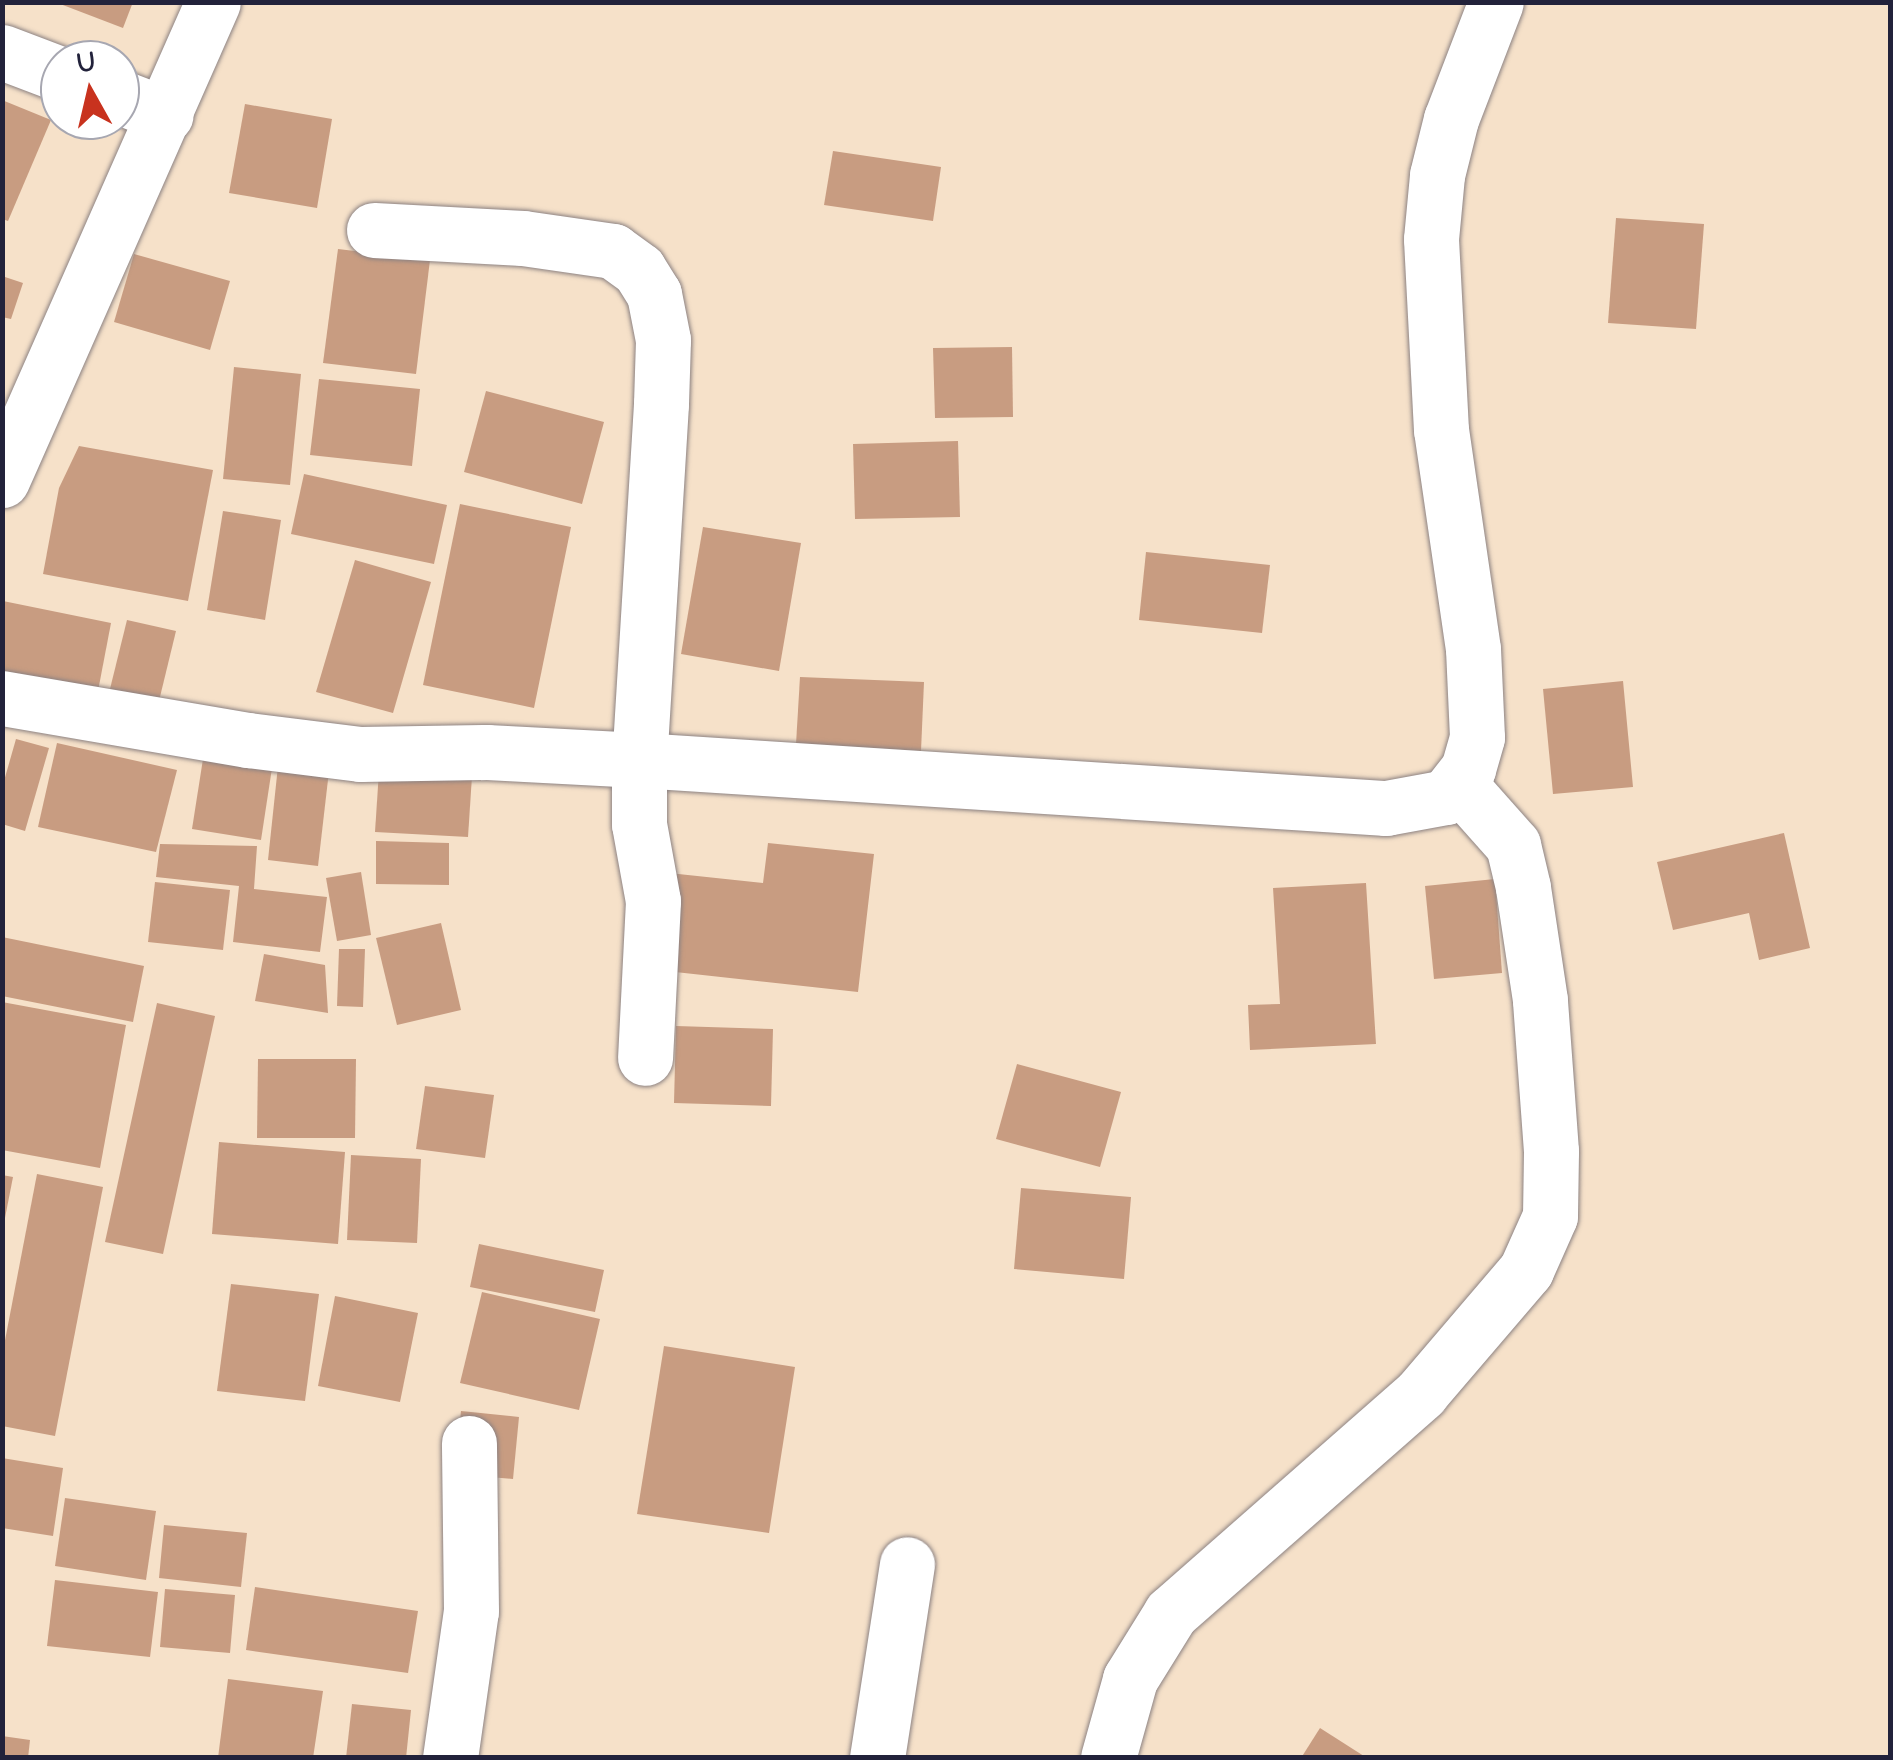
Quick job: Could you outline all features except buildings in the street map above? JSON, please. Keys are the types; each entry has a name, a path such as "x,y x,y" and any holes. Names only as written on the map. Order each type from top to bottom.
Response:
{"street":[{"path":"2,480 143,106 213,2"},
{"path":"2,698 248,740 360,754 487,752 639,760 1386,808 1446,797 1468,769 1477,737 1473,649 1441,430 1430,239 1437,175 1450,119 1496,2"},
{"path":"2,52 40,66"},
{"path":"374,230 523,238 612,251 639,270 654,294 663,340 639,760 639,824 653,901 645,1058"},
{"path":"1108,1758 1130,1679 1170,1614 1421,1393 1526,1270 1550,1216 1551,1151 1540,1000 1523,888 1512,846 1458,782"},
{"path":"450,1758 470,1611 468,1443"},
{"path":"878,1758 907,1564"}]}
